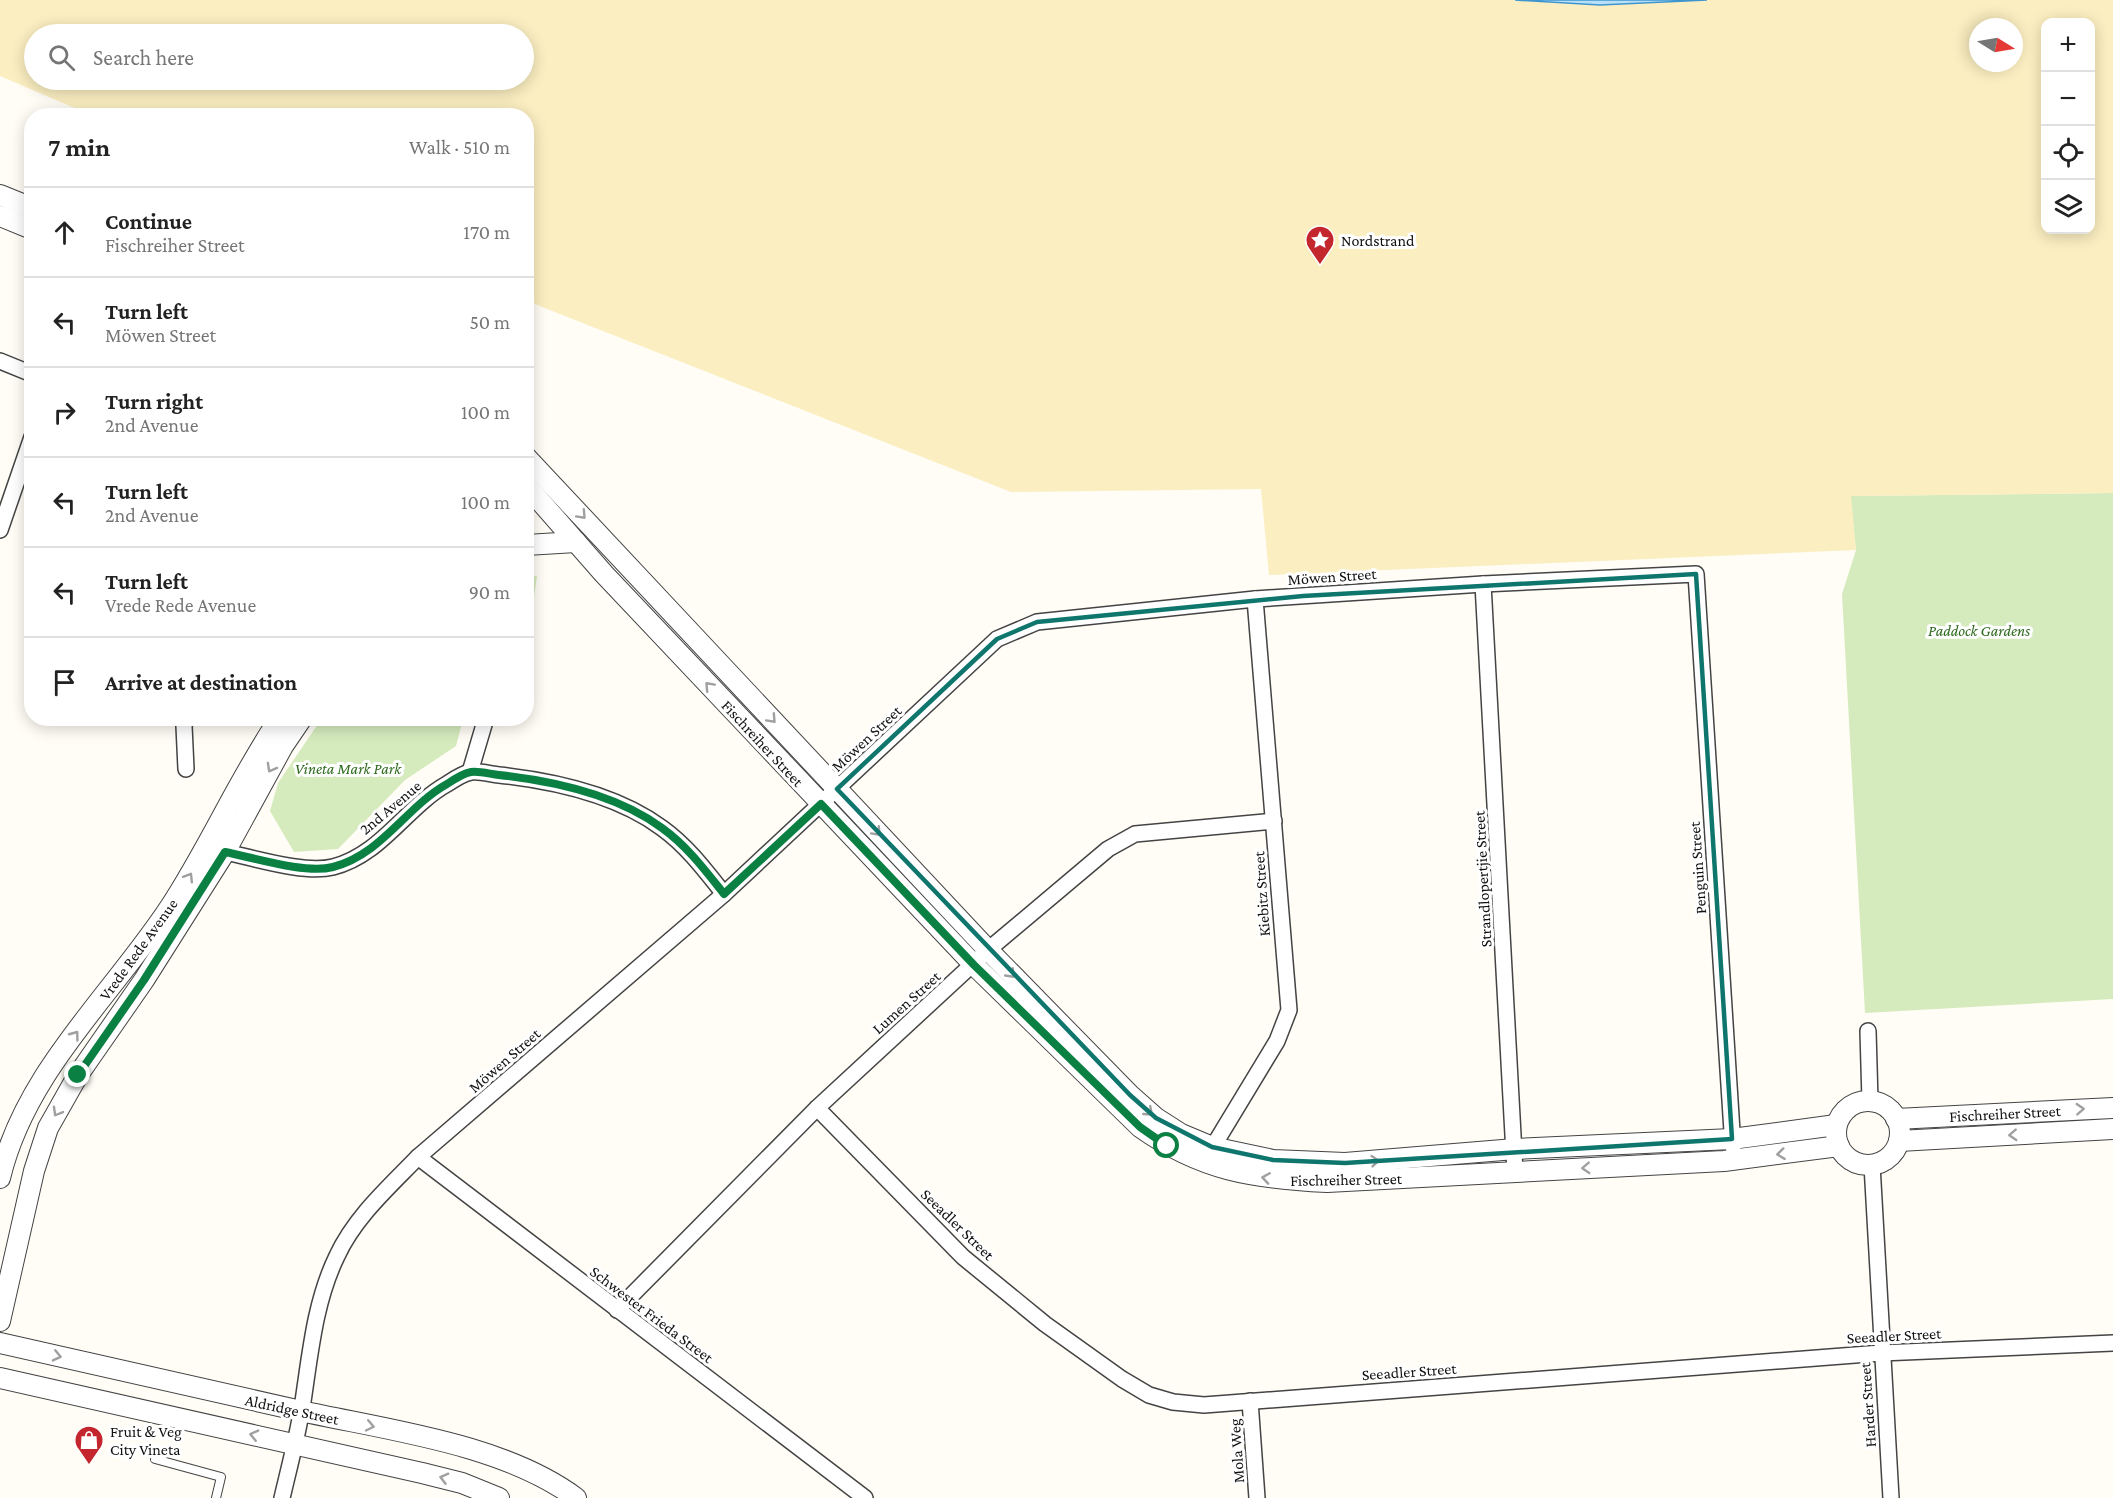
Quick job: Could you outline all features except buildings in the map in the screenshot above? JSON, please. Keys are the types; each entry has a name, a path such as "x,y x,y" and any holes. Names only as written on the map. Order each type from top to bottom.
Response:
{"street":[{"path":"0,195 24,205"},
{"path":"0,216 24,226"},
{"path":"0,361 24,371"},
{"path":"0,530 24,460"},
{"name":"Fischreiher Street","path":"534,490 558,488 988,950 1138,1102 1208,1155 1268,1179 1327,1182 1734,1159 1839,1146"},
{"name":"Fischreiher Street","path":"534,492 576,542 974,965 1140,1127 1167,1146 1208,1155 1345,1163 1515,1149 1732,1139 1836,1125"},
{"path":"534,545 576,542"},
{"name":"Möwen Street","path":"282,1498 295,1444 315,1323 324,1289 337,1255 354,1228 375,1202 418,1157 724,894 997,639 1037,622 1256,599 1483,584 1696,574"},
{"name":"Penguin Street","path":"1696,574 1734,1159"},
{"name":"Strandlopertjie Street","path":"1483,584 1515,1172"},
{"name":"Kiebitz Street","path":"1208,1155 1277,1041 1289,1010 1256,599"},
{"path":"184,726 186,769"},
{"name":"Vrede Rede Avenue","path":"0,1178 15,1129 56,1061 168,909 207,849 276,726"},
{"name":"Vrede Rede Avenue","path":"0,1321 34,1171 48,1128 78,1075 144,980 225,852 283,746 297,726"},
{"path":"484,726 470,772 528,778 584,791 625,806 662,827 690,851 724,894"},
{"name":"2nd Avenue","path":"225,852 321,868 341,864 392,832 418,804 445,784 470,772"},
{"name":"Lumen Street","path":"617,1310 817,1108 988,950 1108,849 1135,834 1274,821"},
{"path":"1868,1031 1870,1101"},
{"path":"56,1061 78,1075"},
{"path":"1870,1101 1888,1108 1896,1119 1900,1130 1899,1141 1889,1157 1872,1165 1859,1165 1848,1159 1839,1146 1836,1125 1845,1110 1861,1102 1870,1101"},
{"name":"Seeadler Street","path":"817,1108 963,1257 1045,1324 1122,1379 1149,1395 1173,1402 1204,1405 1881,1353 2113,1343"},
{"name":"Fischreiher Street","path":"1896,1119 2113,1108"},
{"name":"Fischreiher Street","path":"1899,1141 2113,1129"},
{"name":"Schwester Frieda Street","path":"418,1157 865,1498"},
{"name":"Harder Street","path":"1872,1165 1891,1498"},
{"name":"Aldridge Street","path":"0,1343 380,1428 495,1457 535,1473 572,1497"},
{"name":"Aldridge Street","path":"0,1378 452,1480 499,1498"},
{"name":"Mola Weg","path":"1250,1401 1257,1498"}],"lane":[{"path":"155,1459 221,1477 216,1498"}],"highlighted area":[{"path":"1696,574 1732,1139 1345,1163 1273,1160 1212,1147 1156,1118 1130,1095 837,789 997,639 1016,630 1037,622 1303,596"}],"green space":[{"name":"Paddock Gardens","path":"2113,493 2113,999 1865,1013 1842,594 1856,550 1850,496"},
{"path":"534,576 537,576 534,597"},
{"name":"Vineta Mark Park","path":"317,726 461,726 456,746 405,780 338,849 294,852 270,811 278,783"}],"sand":[{"name":"Nordstrand","path":"0,0 1515,0 1600,5 1707,0 2113,0 2113,493 1851,496 1856,550 1269,575 1261,489 1011,492 534,304 534,108 75,108 33,90 534,90 534,24 24,24 24,86 0,76"}],"water":[{"path":"1515,0 1707,0 1600,5"}],"place":[{"name":"Nordstrand","path":"1320,266"},
{"name":"Fruit & Veg City Vineta","path":"89,1466"}],"route":[{"path":"78,1075 144,980 225,852 321,868 341,864 392,832 418,804 445,784 470,772 528,778 584,791 625,806 662,827 690,851 724,894 821,804 974,965 1140,1127 1167,1146"}]}
